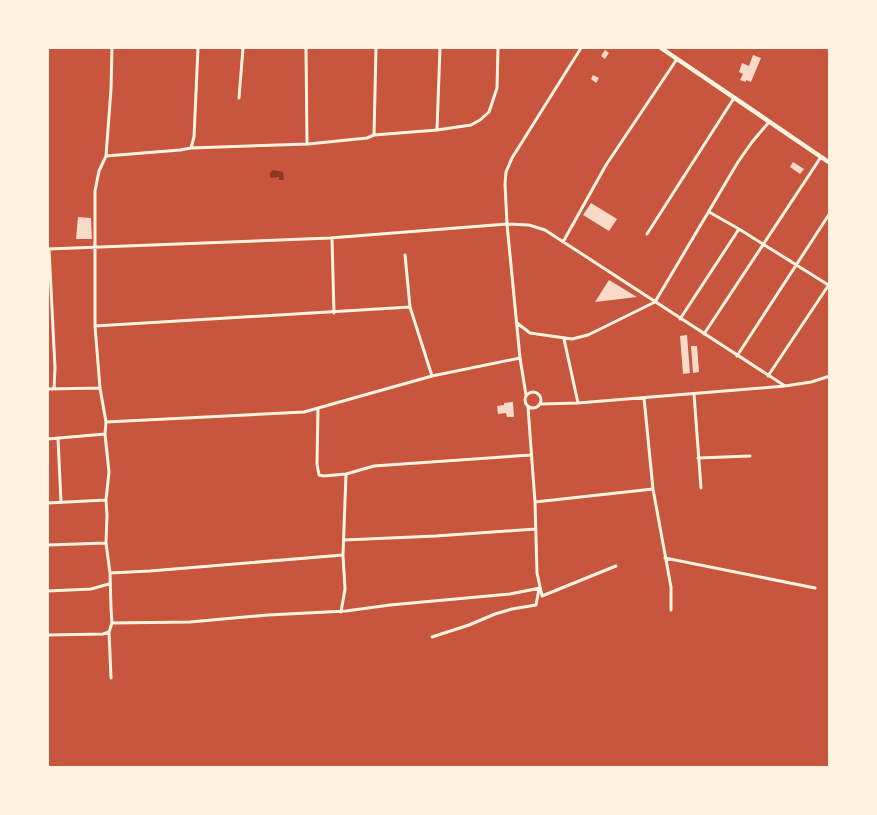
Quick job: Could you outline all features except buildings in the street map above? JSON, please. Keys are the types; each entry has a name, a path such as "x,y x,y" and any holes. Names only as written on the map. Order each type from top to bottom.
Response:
{"main road":[{"path":"661,48 830,163"}],"street":[{"path":"111,678 109,632 112,623 110,573 106,543 106,500 109,472 105,434 106,422 100,388 95,326 95,191 99,171 106,156 112,89 112,48"},
{"path":"191,148 194,137 198,48"},
{"path":"239,98 243,48"},
{"path":"306,48 307,143"},
{"path":"374,135 376,48"},
{"path":"437,130 440,48"},
{"path":"106,156 191,148 307,143 367,138 374,135 471,125 489,112 497,88 498,48"},
{"path":"581,48 512,158 506,172 507,224 520,358 526,395 525,400 528,407 542,596 616,566"},
{"path":"563,242 606,165 677,59"},
{"path":"647,234 734,98"},
{"path":"517,323 530,333 564,339 576,338 588,335 655,302 738,162 769,122"},
{"path":"704,334 821,157"},
{"path":"709,212 829,285 768,376"},
{"path":"737,356 795,264 830,213"},
{"path":"54,389 55,368 48,249 332,238 507,224 538,227 785,386"},
{"path":"680,319 739,229"},
{"path":"332,238 334,313"},
{"path":"405,256 410,307 432,376"},
{"path":"95,326 410,307"},
{"path":"564,339 578,403"},
{"path":"106,422 291,414 318,409 432,376 520,358"},
{"path":"528,407 533,408 540,404 578,403 785,386 810,382 830,376"},
{"path":"48,389 100,388"},
{"path":"526,395 531,392 536,393 540,397 540,404"},
{"path":"694,394 701,488"},
{"path":"644,398 652,489 671,587 671,610"},
{"path":"318,409 317,464 319,475 346,474 374,466 531,455"},
{"path":"48,439 105,434"},
{"path":"58,438 61,502"},
{"path":"698,458 750,456"},
{"path":"341,612 345,589 343,555 346,474"},
{"path":"535,502 652,489"},
{"path":"48,503 106,500"},
{"path":"344,540 536,529"},
{"path":"48,545 106,543"},
{"path":"110,573 343,555"},
{"path":"665,558 815,588"},
{"path":"48,591 91,589 109,584"},
{"path":"112,623 190,622 268,615 341,612 390,605 510,594 540,588"},
{"path":"432,637 469,626 495,614 536,605 540,588"},
{"path":"48,635 103,634 109,632"}],"shaded area":[{"path":"273,170 283,172 284,180 279,180 279,177 270,178 270,173"}]}
